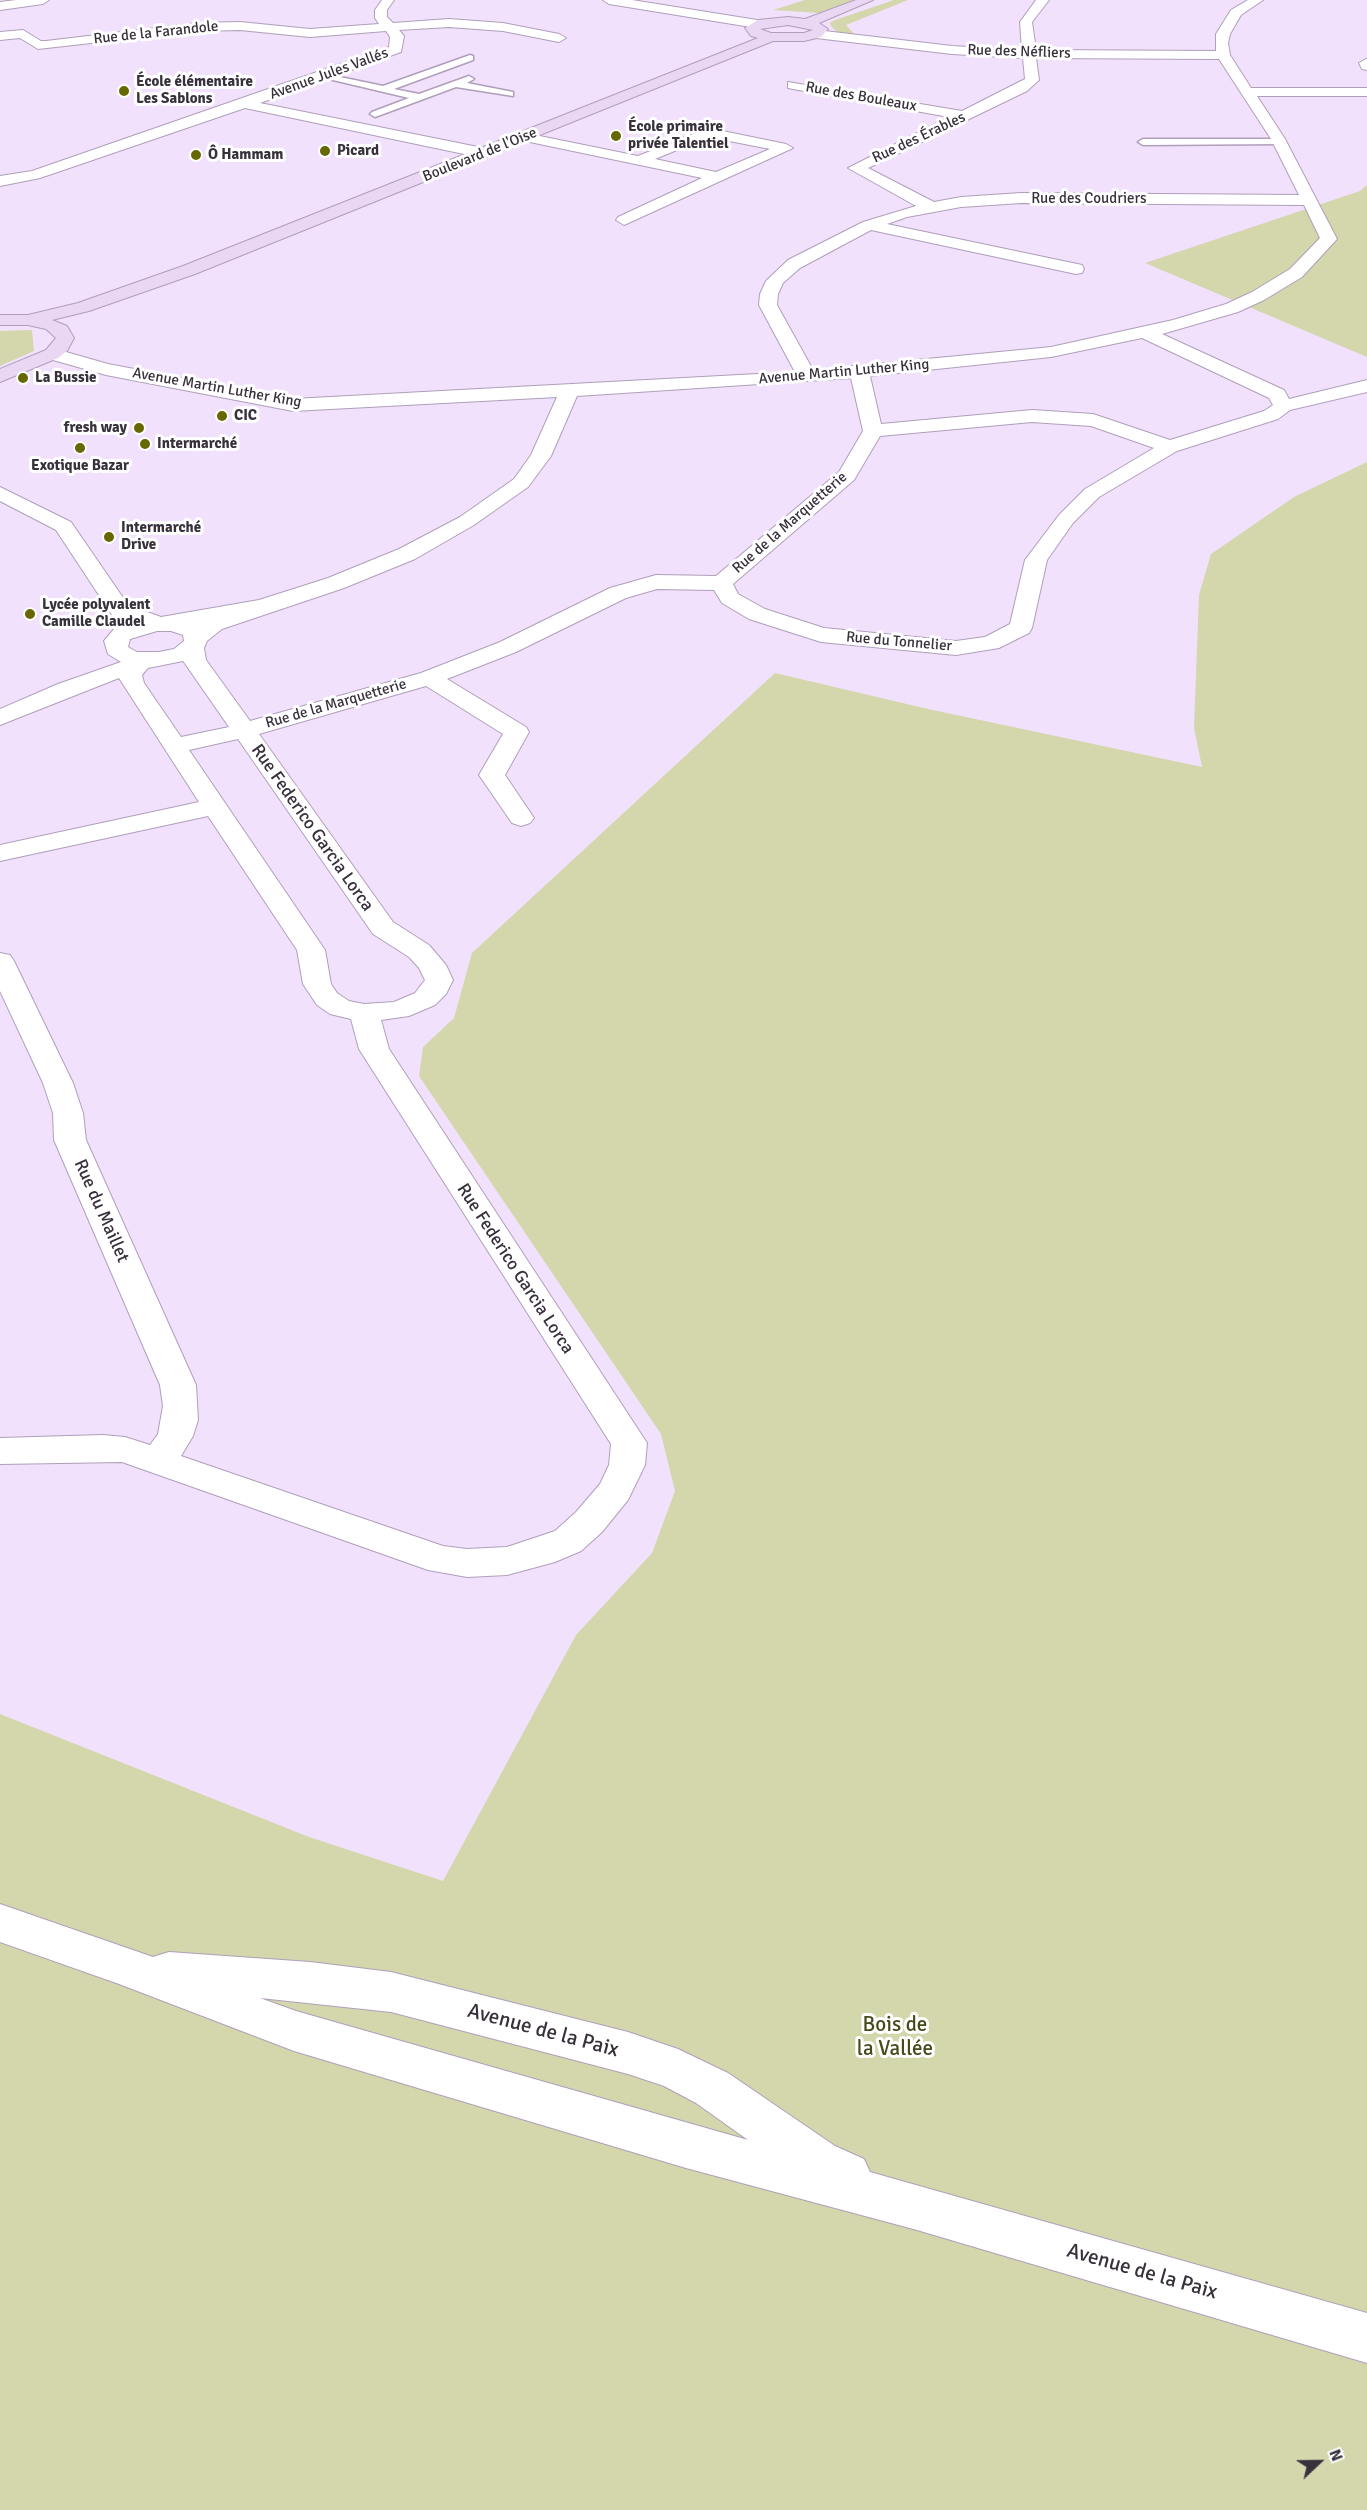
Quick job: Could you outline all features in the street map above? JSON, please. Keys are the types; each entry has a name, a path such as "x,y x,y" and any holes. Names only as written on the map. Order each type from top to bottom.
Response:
{"main road":[{"path":"807,23 867,0"},
{"path":"783,21 807,23 820,28 816,34 798,38 771,37 753,32 752,28 757,24 783,21"},
{"name":"Boulevard de l'Oise","path":"63,333 87,316 189,270 771,37"},
{"name":"Boulevard de l'Oise","path":"28,320 82,307 189,270"},
{"path":"0,320 28,320 52,325 63,333 63,344 52,354 0,376"}],"street":[{"path":"0,6 43,0"},
{"name":"Avenue Jules Vallés","path":"0,181 36,175 396,49 397,36 386,26 381,10 388,0"},
{"path":"609,0 757,24"},
{"path":"1030,54 1026,22 1042,0"},
{"path":"1222,55 1223,34 1236,13 1257,0"},
{"name":"Rue de la Farandole","path":"0,36 23,34 38,45 46,45 198,27 240,26 310,33 386,26 482,24 559,38"},
{"name":"Rue des Néfliers","path":"816,34 893,45 1030,54 1222,55"},
{"name":"Rue des Érables","path":"929,206 856,168 1022,88 1032,80 1030,54"},
{"name":"Avenue Martin Luther King","path":"52,354 106,369 293,405 807,376 1051,352 1146,333 1232,308 1258,296 1296,273 1329,239 1279,140 1250,92 1222,55"},
{"name":"Rue des Bouleaux","path":"793,85 965,116"},
{"path":"1250,92 1367,92"},
{"path":"244,104 483,153"},
{"path":"624,220 786,148 708,132 638,160"},
{"path":"525,137 718,177"},
{"name":"Rue des Coudriers","path":"807,376 768,305 769,294 775,281 794,264 869,225 929,206 1021,198 1311,200"},
{"path":"869,225 1076,269"},
{"path":"1146,333 1277,394 1282,406"},
{"path":"859,371 873,431 1032,416 1093,420 1170,447"},
{"name":"Rue du Tonnelier","path":"721,583 730,598 757,614 821,635 956,648 991,643 1021,628 1036,560 1066,519 1092,493 1170,447 1271,415 1282,406 1367,386"},
{"path":"72,687 112,681 141,667 175,656 194,644 201,633 214,624 262,606 336,584 407,554 467,521 521,483 542,456 567,399 567,390"},
{"name":"Rue de la Marquetterie","path":"174,746 243,731 429,678 508,647 618,593 656,582 721,583 847,476 873,431"},
{"path":"0,493 64,526 120,610 159,624 191,630 194,644"},
{"path":"0,718 72,687 98,670 119,642 134,628 262,606"},
{"path":"120,610 119,642 128,657 141,667"},
{"name":"Rue Federico Garcia Lorca","path":"141,667 174,746 311,950 317,984 322,992 340,1008 364,1013 399,1010 419,1003 436,988 439,980 436,972 427,958 383,928 194,660 194,644"},
{"name":"Rue de la Marquetterie","path":"429,678 517,732 492,775 520,818"},
{"path":"0,853 214,807"},
{"name":"Rue du Maillet","path":"0,961 58,1083 68,1113 70,1140 178,1385 180,1420 175,1436 159,1461"},
{"name":"Rue Federico Garcia Lorca","path":"159,1461 441,1560 467,1563 507,1561 542,1552 568,1541 589,1522 615,1491 627,1465 628,1443 374,1049 364,1013"},
{"path":"0,1451 103,1448 125,1450 159,1461"},
{"name":"Avenue de la Paix","path":"0,1923 132,1968 294,2031 686,2146 917,2207 1367,2338"},
{"name":"Avenue de la Paix","path":"132,1968 310,1982 392,1992 628,2053 678,2070 712,2088 818,2162 917,2207"}],"lane":[{"path":"383,89 470,58"},
{"path":"321,76 420,97"},
{"path":"375,114 469,79"},
{"path":"456,84 510,94"},
{"path":"1148,140 1279,140"}],"green space":[{"path":"805,0 854,0 819,13 773,10"},
{"path":"894,0 908,0 846,25 854,34 848,36 839,34 831,26 830,23 835,20"},
{"path":"1367,185 1367,357 1145,263 1360,191"},
{"path":"32,330 34,351 0,366 0,331"},
{"name":"Bois de la Vallée","path":"1367,462 1367,2510 0,2510 0,1714 309,1837 443,1881 576,1635 652,1553 675,1491 661,1434 419,1076 423,1047 454,1018 472,953 775,673 928,709 1202,767 1194,728 1199,595 1211,554 1294,497"}],"place":[{"name":"École élémentaire Les Sablons","path":"124,91"},
{"name":"École primaire privée Talentiel","path":"616,136"},
{"name":"Picard","path":"325,151"},
{"name":"Ô Hammam","path":"196,155"},
{"name":"La Bussie","path":"23,378"},
{"name":"CIC","path":"222,416"},
{"name":"fresh way","path":"139,428"},
{"name":"Intermarché","path":"145,444"},
{"name":"Exotique Bazar","path":"80,448"},
{"name":"Intermarché Drive","path":"109,537"},
{"name":"Lycée polyvalent Camille Claudel","path":"30,614"}]}
